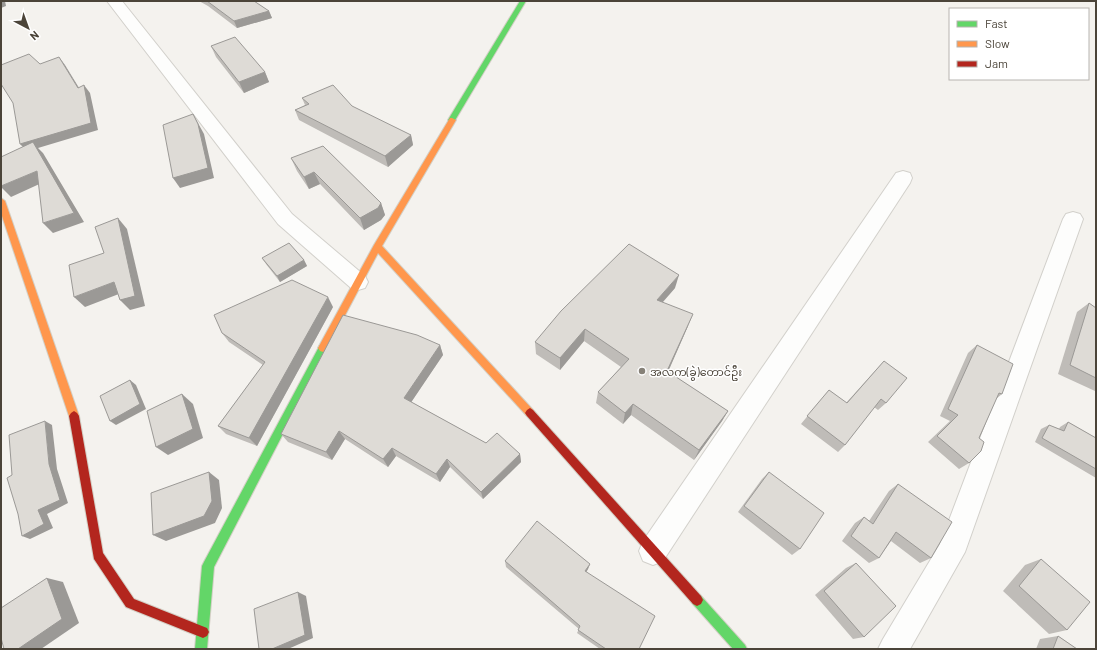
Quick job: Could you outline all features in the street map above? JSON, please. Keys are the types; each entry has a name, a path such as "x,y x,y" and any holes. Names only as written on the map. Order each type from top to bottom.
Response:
{"street":[{"path":"114,1 285,219 358,282"},
{"path":"202,649 208,566 377,247 522,1"},
{"path":"653,551 904,178"},
{"path":"1,201 74,415 98,555 130,603 203,632"},
{"path":"893,649 951,552 1073,219"},
{"path":"377,247 484,362 740,649"}],"building":[{"path":"207,1 254,1 269,11 234,21"},
{"path":"235,37 265,72 239,82 211,46"},
{"path":"29,54 40,64 59,57 78,88 84,85 91,123 20,144 13,103 1,84 1,65"},
{"path":"333,85 352,106 411,135 385,156 295,110 309,104 302,98"},
{"path":"193,114 198,124 208,168 173,178 163,125"},
{"path":"33,142 74,213 43,223 37,171 1,186 1,157"},
{"path":"323,146 381,203 378,208 360,218 314,172 304,177 291,158"},
{"path":"118,218 135,296 120,300 114,282 74,297 69,265 104,253 95,227"},
{"path":"289,243 304,260 277,276 262,258"},
{"path":"629,244 679,275 657,300 693,314 667,371 728,411 699,450 633,404 625,413 598,392 629,359 585,329 560,358 535,342 561,311"},
{"path":"292,280 328,297 249,438 218,426 265,362 222,333 214,315"},
{"path":"1089,303 1096,308 1096,378 1070,365"},
{"path":"343,315 417,335 440,345 404,398 486,443 497,433 520,454 481,492 447,459 436,474 392,448 383,459 339,431 326,452 281,434"},
{"path":"977,345 1013,364 1002,394 999,393 979,438 984,442 981,451 969,463 937,436 958,415 948,409"},
{"path":"884,361 907,378 886,403 881,399 845,445 807,416 829,390 847,403"},
{"path":"130,380 140,404 110,421 100,396"},
{"path":"182,394 193,429 156,447 147,411"},
{"path":"45,421 49,464 60,500 38,510 44,524 22,536 18,514 7,478 12,475 9,435"},
{"path":"1068,422 1096,438 1096,469 1042,438 1049,425 1064,431"},
{"path":"209,472 212,501 204,516 153,535 151,493"},
{"path":"769,472 824,513 800,549 744,506"},
{"path":"898,484 952,522 931,558 896,532 879,558 851,536 864,517 873,524"},
{"path":"537,521 590,564 585,571 655,616 639,649 606,649 578,630 580,626 505,561"},
{"path":"1041,559 1090,602 1067,630 1019,586"},
{"path":"856,563 896,606 864,637 824,591"},
{"path":"47,578 62,619 18,649 4,649 1,638 1,608"},
{"path":"298,592 305,635 272,649 259,649 254,609"},
{"path":"1058,636 1077,649 1053,649"}],"traffic: fast":[{"path":"452,120 523,1"},
{"path":"201,649 208,566 323,348"},
{"path":"697,600 741,649"}],"traffic: slow":[{"path":"323,348 377,247 452,120"},
{"path":"1,201 74,416"},
{"path":"377,247 530,413"}],"traffic: jam":[{"path":"530,413 697,600"},
{"path":"74,416 98,555 130,603 203,632"}],"place":[{"name":"အလက(ခွဲ)တောင်ဦး","path":"642,371"}]}
